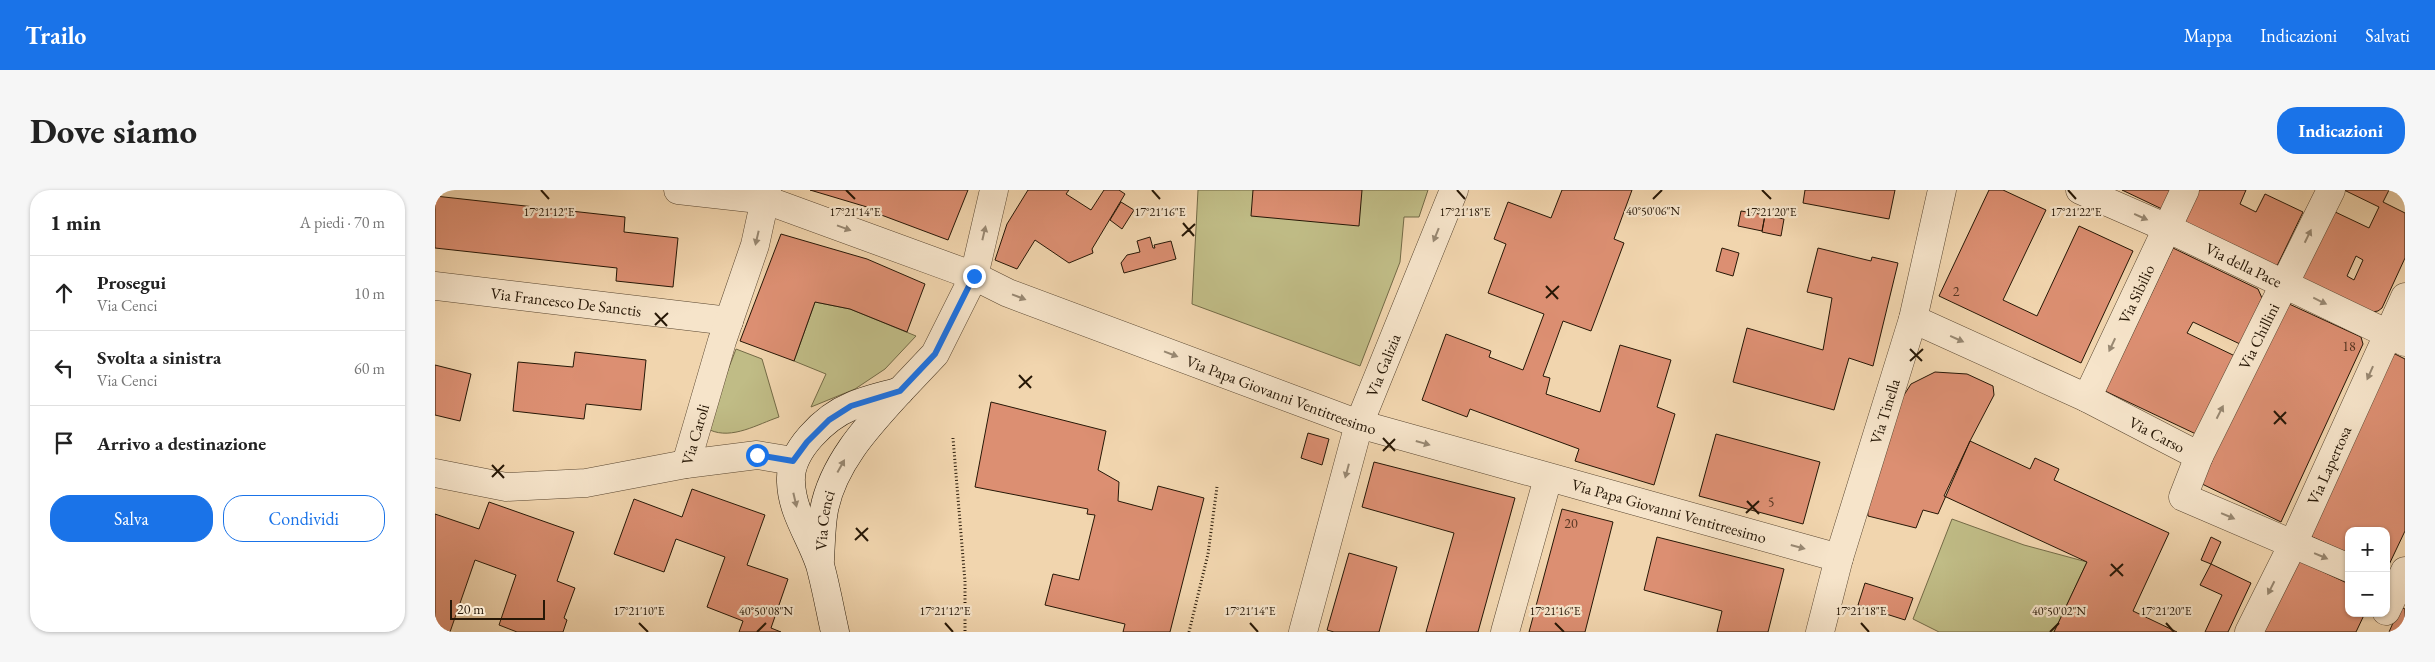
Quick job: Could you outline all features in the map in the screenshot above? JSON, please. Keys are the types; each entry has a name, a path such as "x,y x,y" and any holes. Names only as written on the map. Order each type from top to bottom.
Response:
{"street":[{"name":"Via Papa Giovanni Ventitreesimo","path":"679,190 761,193 974,276 1008,293 1359,424 1839,558"},
{"name":"Via Cenci","path":"820,564 824,509 839,469 862,432 935,354 974,276 994,190"},
{"name":"Via Galizia","path":"1303,632 1359,424 1454,190"},
{"name":"Via Tinella","path":"1820,632 1839,558 1913,319 1942,190"},
{"name":"Via Sibilio","path":"2087,398 2185,190"},
{"name":"Via Chillini","path":"2199,456 2331,190"},
{"name":"Via Caroli","path":"435,473 506,487 586,483 686,464 755,244 761,193"},
{"name":"Via della Pace","path":"2097,193 2397,338"},
{"name":"Via Francesco De Sanctis","path":"435,286 729,322"},
{"name":"Via Lapertosa","path":"2249,632 2397,338 2405,297"},
{"name":"Via Carso","path":"1913,319 2087,398 2199,456 2183,497 2345,566"},
{"name":"Via Cenci","path":"820,564 798,516 791,482 793,461 807,442 829,420 851,406 900,391"},
{"path":"686,464 757,455 793,461"},
{"path":"1505,632 1548,478"},
{"path":"820,564 835,632"},
{"path":"2376,632 2394,593"}],"path":[{"path":"953,438 965,582 965,632"},
{"path":"1189,632 1208,554 1217,487"}],"shaded area":[{"path":"1198,190 1428,190 1419,217 1404,217 1400,262 1360,366 1192,304"},
{"path":"815,302 850,309 916,336 885,369 855,389 811,407 826,374 794,361"},
{"path":"736,349 762,359 779,417 745,430 718,433 710,430 710,417"},
{"path":"1952,519 2024,545 2087,562 2054,632 1939,632 1913,619"}],"building":[{"path":"810,190 968,190 948,240 876,213 877,210"},
{"path":"1028,190 1069,190 1066,194 1091,210 1104,190 1119,190 1125,194 1092,249 1093,253 1069,263 1035,240 1017,269 995,260 1007,224"},
{"path":"1253,190 1362,190 1359,226 1251,216"},
{"path":"1562,190 1632,190 1614,239 1624,243 1591,331 1563,321 1543,376 1550,378 1546,394 1600,412 1620,345 1671,360 1657,407 1675,414 1654,485 1575,461 1579,449 1470,409 1467,417 1422,400 1446,334 1491,351 1489,357 1523,370 1544,314 1488,293 1506,244 1494,239 1508,202 1551,218"},
{"path":"1805,190 1895,190 1889,219 1803,203"},
{"path":"1989,190 2003,190 2046,210 2003,300 2037,316 2079,226 2133,251 2081,363 1939,296"},
{"path":"2122,190 2171,190 2162,209"},
{"path":"2197,190 2246,190 2240,204 2256,212 2265,194 2303,212 2277,266 2182,220"},
{"path":"2344,190 2389,190 2383,202 2405,213 2405,258 2382,308 2372,312 2299,277 2331,210 2369,228 2379,207","holes":["2356,256 2363,260 2354,280 2347,276"]},
{"path":"435,196 625,217 624,232 678,238 673,287 616,281 617,268 435,248"},
{"path":"1121,202 1134,210 1122,229 1110,220"},
{"path":"1741,211 1765,215 1762,231 1738,226"},
{"path":"1765,215 1784,219 1781,236 1762,232"},
{"path":"781,234 867,259 925,284 907,332 850,309 815,302 794,361 740,341"},
{"path":"1150,237 1153,248 1155,248 1154,245 1171,241 1176,259 1124,273 1121,263 1127,255 1140,252 1137,241"},
{"path":"1722,248 1739,253 1733,276 1716,271"},
{"path":"1818,248 1871,261 1872,257 1898,263 1873,366 1849,358 1834,410 1733,382 1747,328 1823,350 1832,298 1807,292"},
{"path":"2173,248 2258,289 2262,298 2240,344 2193,322 2187,333 2235,356 2198,435 2105,391"},
{"path":"2287,303 2361,337 2363,344 2281,522 2200,483"},
{"path":"575,352 646,360 641,410 586,404 584,419 513,411 518,362 573,367"},
{"path":"2395,354 2405,359 2405,531 2390,563 2390,527 2345,527 2345,552 2306,534 2388,358"},
{"path":"435,365 471,374 460,421 435,415"},
{"path":"1935,372 1967,374 1993,386 1994,395 1970,441 1938,514 1923,510 1916,528 1868,516 1867,501 1897,406 1911,384"},
{"path":"991,402 1106,431 1098,470 1119,482 1118,501 1152,510 1158,486 1204,498 1170,632 1123,632 1125,624 1045,605 1053,574 1079,580 1095,515 1087,514 1088,509 975,487"},
{"path":"1308,433 1329,439 1322,465 1301,458"},
{"path":"1716,434 1820,462 1803,524 1699,496"},
{"path":"1970,441 2030,469 2035,458 2059,469 2054,480 2169,533 2133,611 2177,632 2054,632 2087,562 1944,496"},
{"path":"1374,462 1515,498 1478,632 1426,632 1454,533 1362,507"},
{"path":"692,489 765,515 747,565 788,579 771,628 781,632 739,632 743,621 707,607 725,557 676,539 664,572 614,554 634,499 682,517"},
{"path":"489,502 574,532 557,581 575,588 564,618 567,620 563,632 517,632 499,625 516,575 475,560 450,632 435,627 435,514 479,529"},
{"path":"1562,509 1613,522 1585,632 1529,632"},
{"path":"1657,537 1784,569 1768,632 1717,632 1722,611 1644,590"},
{"path":"2211,537 2221,542 2211,564 2201,560"},
{"path":"1349,553 1397,567 1379,632 1334,632 1327,630"},
{"path":"2294,558 2345,582 2345,617 2363,617 2356,632 2259,632"},
{"path":"2211,564 2251,583 2228,632 2205,632 2222,595 2200,585"},
{"path":"1865,583 1913,598 1905,620 1858,605"},
{"path":"2400,607 2405,609 2405,632 2389,632"}],"route":[{"path":"757,455 793,461 807,442 829,420 851,406 900,391 935,354 974,276"}]}
